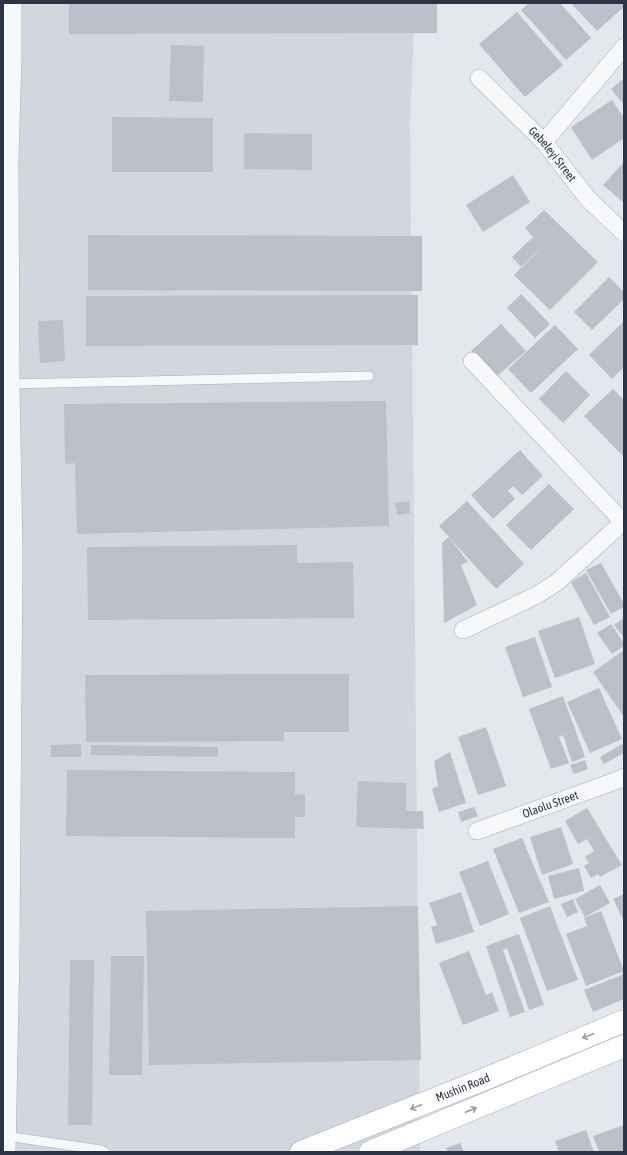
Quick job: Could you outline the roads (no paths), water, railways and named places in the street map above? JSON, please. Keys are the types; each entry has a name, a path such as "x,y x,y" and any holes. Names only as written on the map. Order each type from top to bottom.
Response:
{"main road":[{"name":"Mushin Road","path":"301,1152 470,1085 624,1021"},
{"name":"Mushin Road","path":"370,1152 624,1046"}],"street":[{"path":"6,1144 12,561 5,161 12,56 11,3"},
{"path":"544,142 624,48"},
{"name":"Gebeleyi Street","path":"479,78 544,142 588,199 624,233"},
{"path":"463,630 535,596 556,583 624,522 472,361"},
{"name":"Olaolu Street","path":"477,831 622,782"}],"lane":[{"path":"8,384 369,376"},
{"path":"6,1144 101,1150 105,1152"}]}
